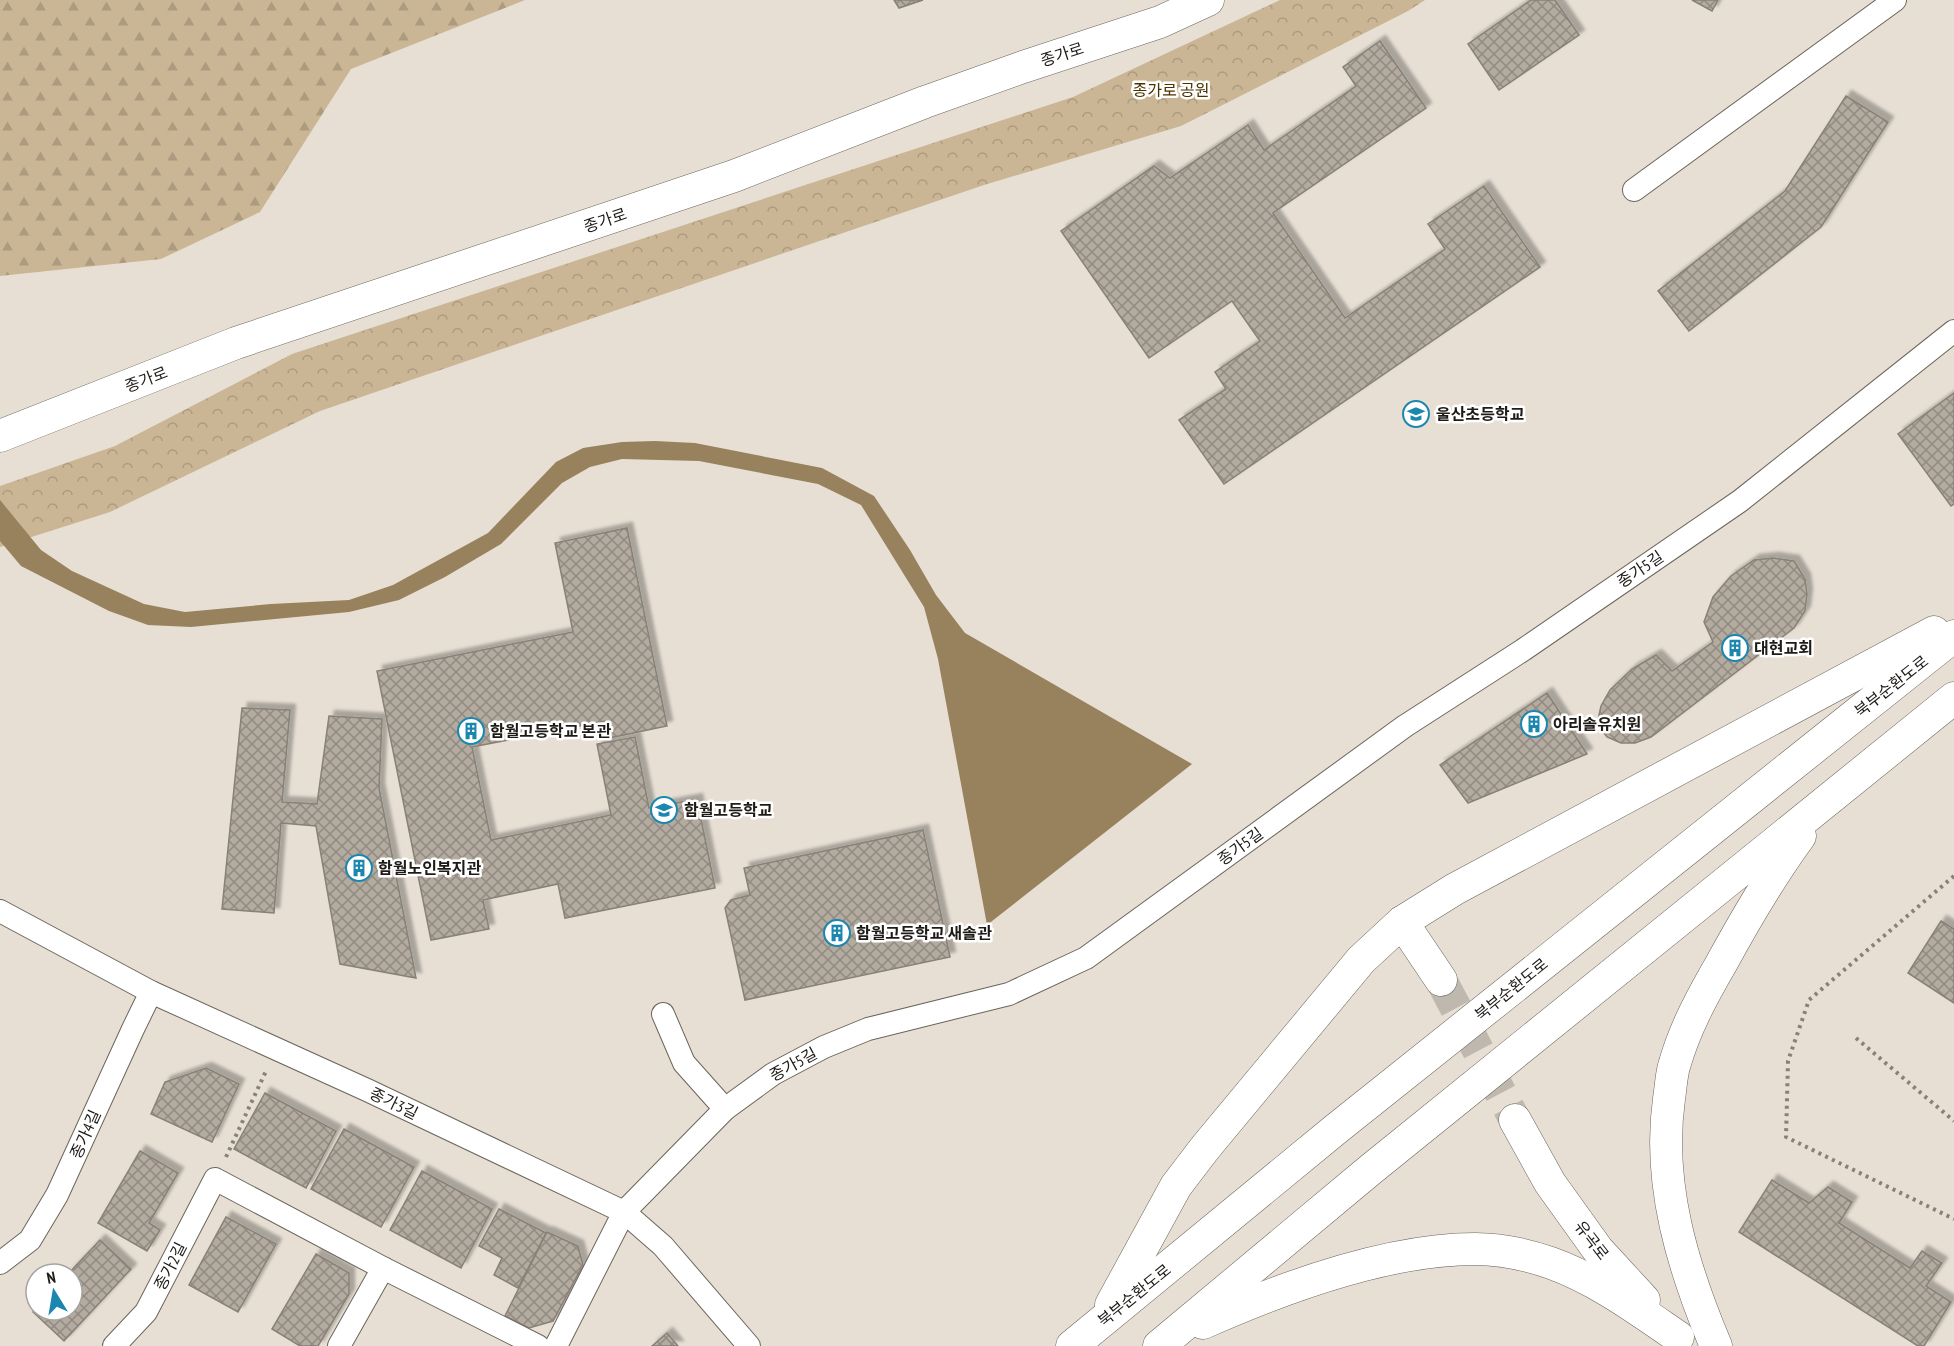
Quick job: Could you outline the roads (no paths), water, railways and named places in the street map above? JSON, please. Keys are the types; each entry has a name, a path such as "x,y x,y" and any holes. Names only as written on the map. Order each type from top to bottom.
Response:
{"main road":[{"name":"종가로","path":"0,436 237,344 734,176 947,94 1160,22 1208,0"},
{"path":"1102,1322 1176,1186 1197,1157 1361,960 1402,922 1455,889 1954,621"},
{"name":"북부순환도로","path":"1072,1346 1336,1129 1954,636"},
{"path":"1164,1342 1380,1162 1954,698"},
{"path":"1716,1346 1688,1276 1678,1238 1669,1187 1666,1124 1674,1064 1700,1000 1741,927 1780,864 1827,801"},
{"path":"1402,922 1441,980"},
{"name":"유곡로","path":"1515,1120 1550,1183 1598,1250 1683,1341"},
{"path":"1164,1342 1248,1302 1327,1276 1395,1258 1438,1251 1477,1249 1518,1254 1551,1263 1590,1280 1683,1341"}],"street":[{"path":"1634,190 1894,0"},
{"name":"종가5길","path":"556,1346 624,1212 724,1109 773,1074 824,1047 868,1029 1009,994 1086,958 1405,726 1524,650 1740,501 1954,331"},
{"name":"종가3길","path":"0,911 152,992 624,1212 663,1246 749,1346"},
{"name":"종가4길","path":"0,1263 30,1240 57,1195 152,992"},
{"path":"663,1014 684,1063 724,1109"},
{"name":"종가2길","path":"114,1346 146,1312 215,1179 383,1268"},
{"path":"339,1346 383,1268 538,1346"}],"tunnel":[{"path":"1441,980 1515,1120"}],"place":[{"name":"울산초등학교","path":"1416,414"},
{"name":"대현교회","path":"1735,648"},
{"name":"아리솔유치원","path":"1534,724"},
{"name":"함월고등학교 본관","path":"471,731"},
{"name":"함월고등학교","path":"664,810"},
{"name":"함월노인복지관","path":"359,868"},
{"name":"함월고등학교 새솔관","path":"837,933"}],"park label":[{"name":"종가로 공원","path":"1171,90"}]}
